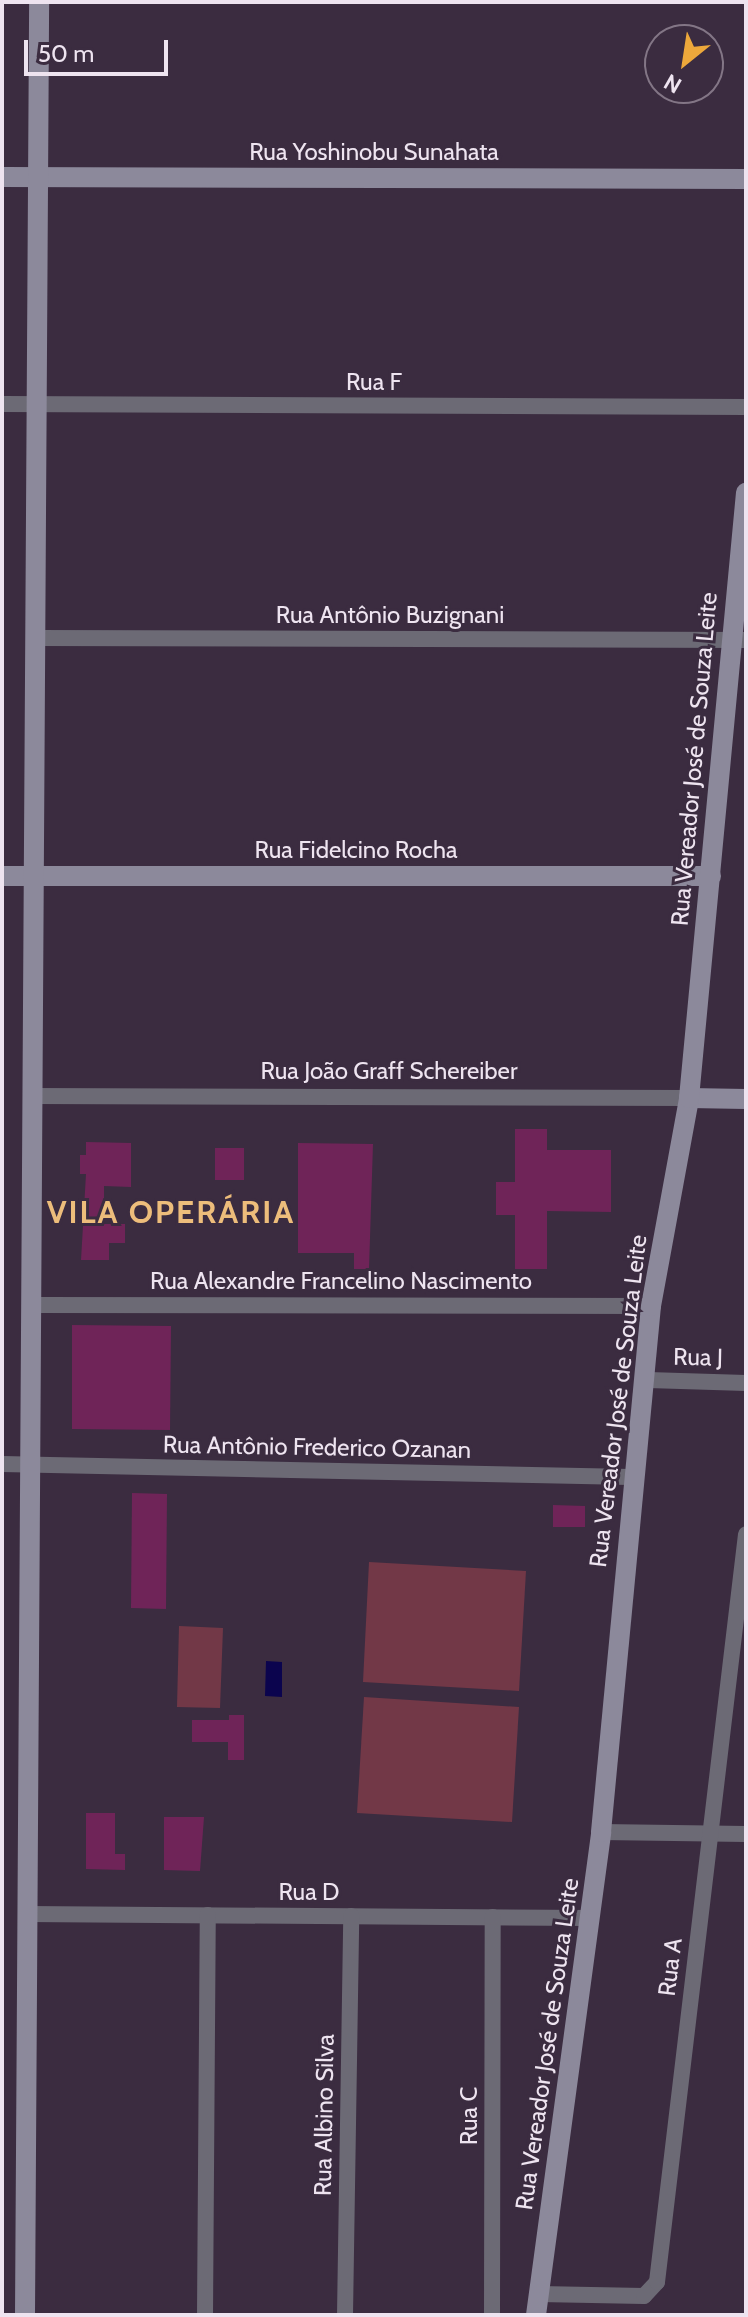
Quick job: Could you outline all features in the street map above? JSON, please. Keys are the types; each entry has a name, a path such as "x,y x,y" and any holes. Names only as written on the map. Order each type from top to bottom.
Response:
{"main road":[{"path":"25,2315 39,2"},
{"name":"Rua Yoshinobu Sunahata","path":"2,177 746,179"},
{"name":"Rua Vereador José de Souza Leite","path":"536,2315 601,1832 630,1477 648,1380 651,1306 689,1098 738,641 746,493"},
{"name":"Rua Fidelcino Rocha","path":"2,876 711,876"},
{"name":"Rua João Graff Schereiber","path":"689,1098 746,1099"}],"street":[{"name":"Rua F","path":"2,404 746,407"},
{"name":"Rua Antônio Buzignani","path":"35,638 738,641"},
{"name":"Rua João Graff Schereiber","path":"32,1096 689,1098"},
{"name":"Rua Alexandre Francelino Nascimento","path":"31,1305 651,1306"},
{"name":"Rua J","path":"648,1380 746,1383"},
{"name":"Rua Antônio Frederico Ozanan","path":"2,1464 630,1477"},
{"name":"Rua A","path":"539,2294 644,2296 657,2282 746,1534"},
{"path":"601,1832 746,1834"},
{"name":"Rua D","path":"27,1914 590,1918"},
{"path":"205,2315 208,1915"},
{"name":"Rua Albino Silva","path":"345,2315 351,1916"},
{"name":"Rua C","path":"492,2315 493,1917"}],"shaded area":[{"path":"369,1562 526,1571 519,1691 363,1682"},
{"path":"179,1626 223,1628 220,1708 177,1707"},
{"path":"266,1661 282,1662 282,1697 265,1696"},
{"path":"364,1697 519,1707 512,1822 357,1813"}],"building":[{"path":"515,1129 547,1129 547,1150 611,1150 611,1212 547,1211 547,1269 515,1269 515,1215 496,1215 496,1182 515,1182"},
{"path":"86,1142 131,1143 131,1187 104,1186 104,1224 125,1224 125,1243 109,1243 109,1260 81,1260 86,1174 80,1174 80,1155 86,1155"},
{"path":"298,1143 373,1144 369,1269 354,1269 354,1253 298,1253"},
{"path":"215,1148 244,1148 244,1180 215,1180"},
{"path":"72,1325 171,1326 170,1430 72,1429"},
{"path":"132,1493 167,1494 166,1609 131,1608"},
{"path":"553,1505 585,1506 585,1527 553,1527"},
{"path":"229,1715 244,1715 244,1760 228,1760 228,1742 192,1742 192,1720 229,1720"},
{"path":"86,1813 115,1813 115,1854 125,1854 125,1870 86,1869"},
{"path":"164,1817 204,1817 200,1871 164,1870"}],"district":[{"name":"VILA OPERÁRIA","path":"171,1212"}]}
